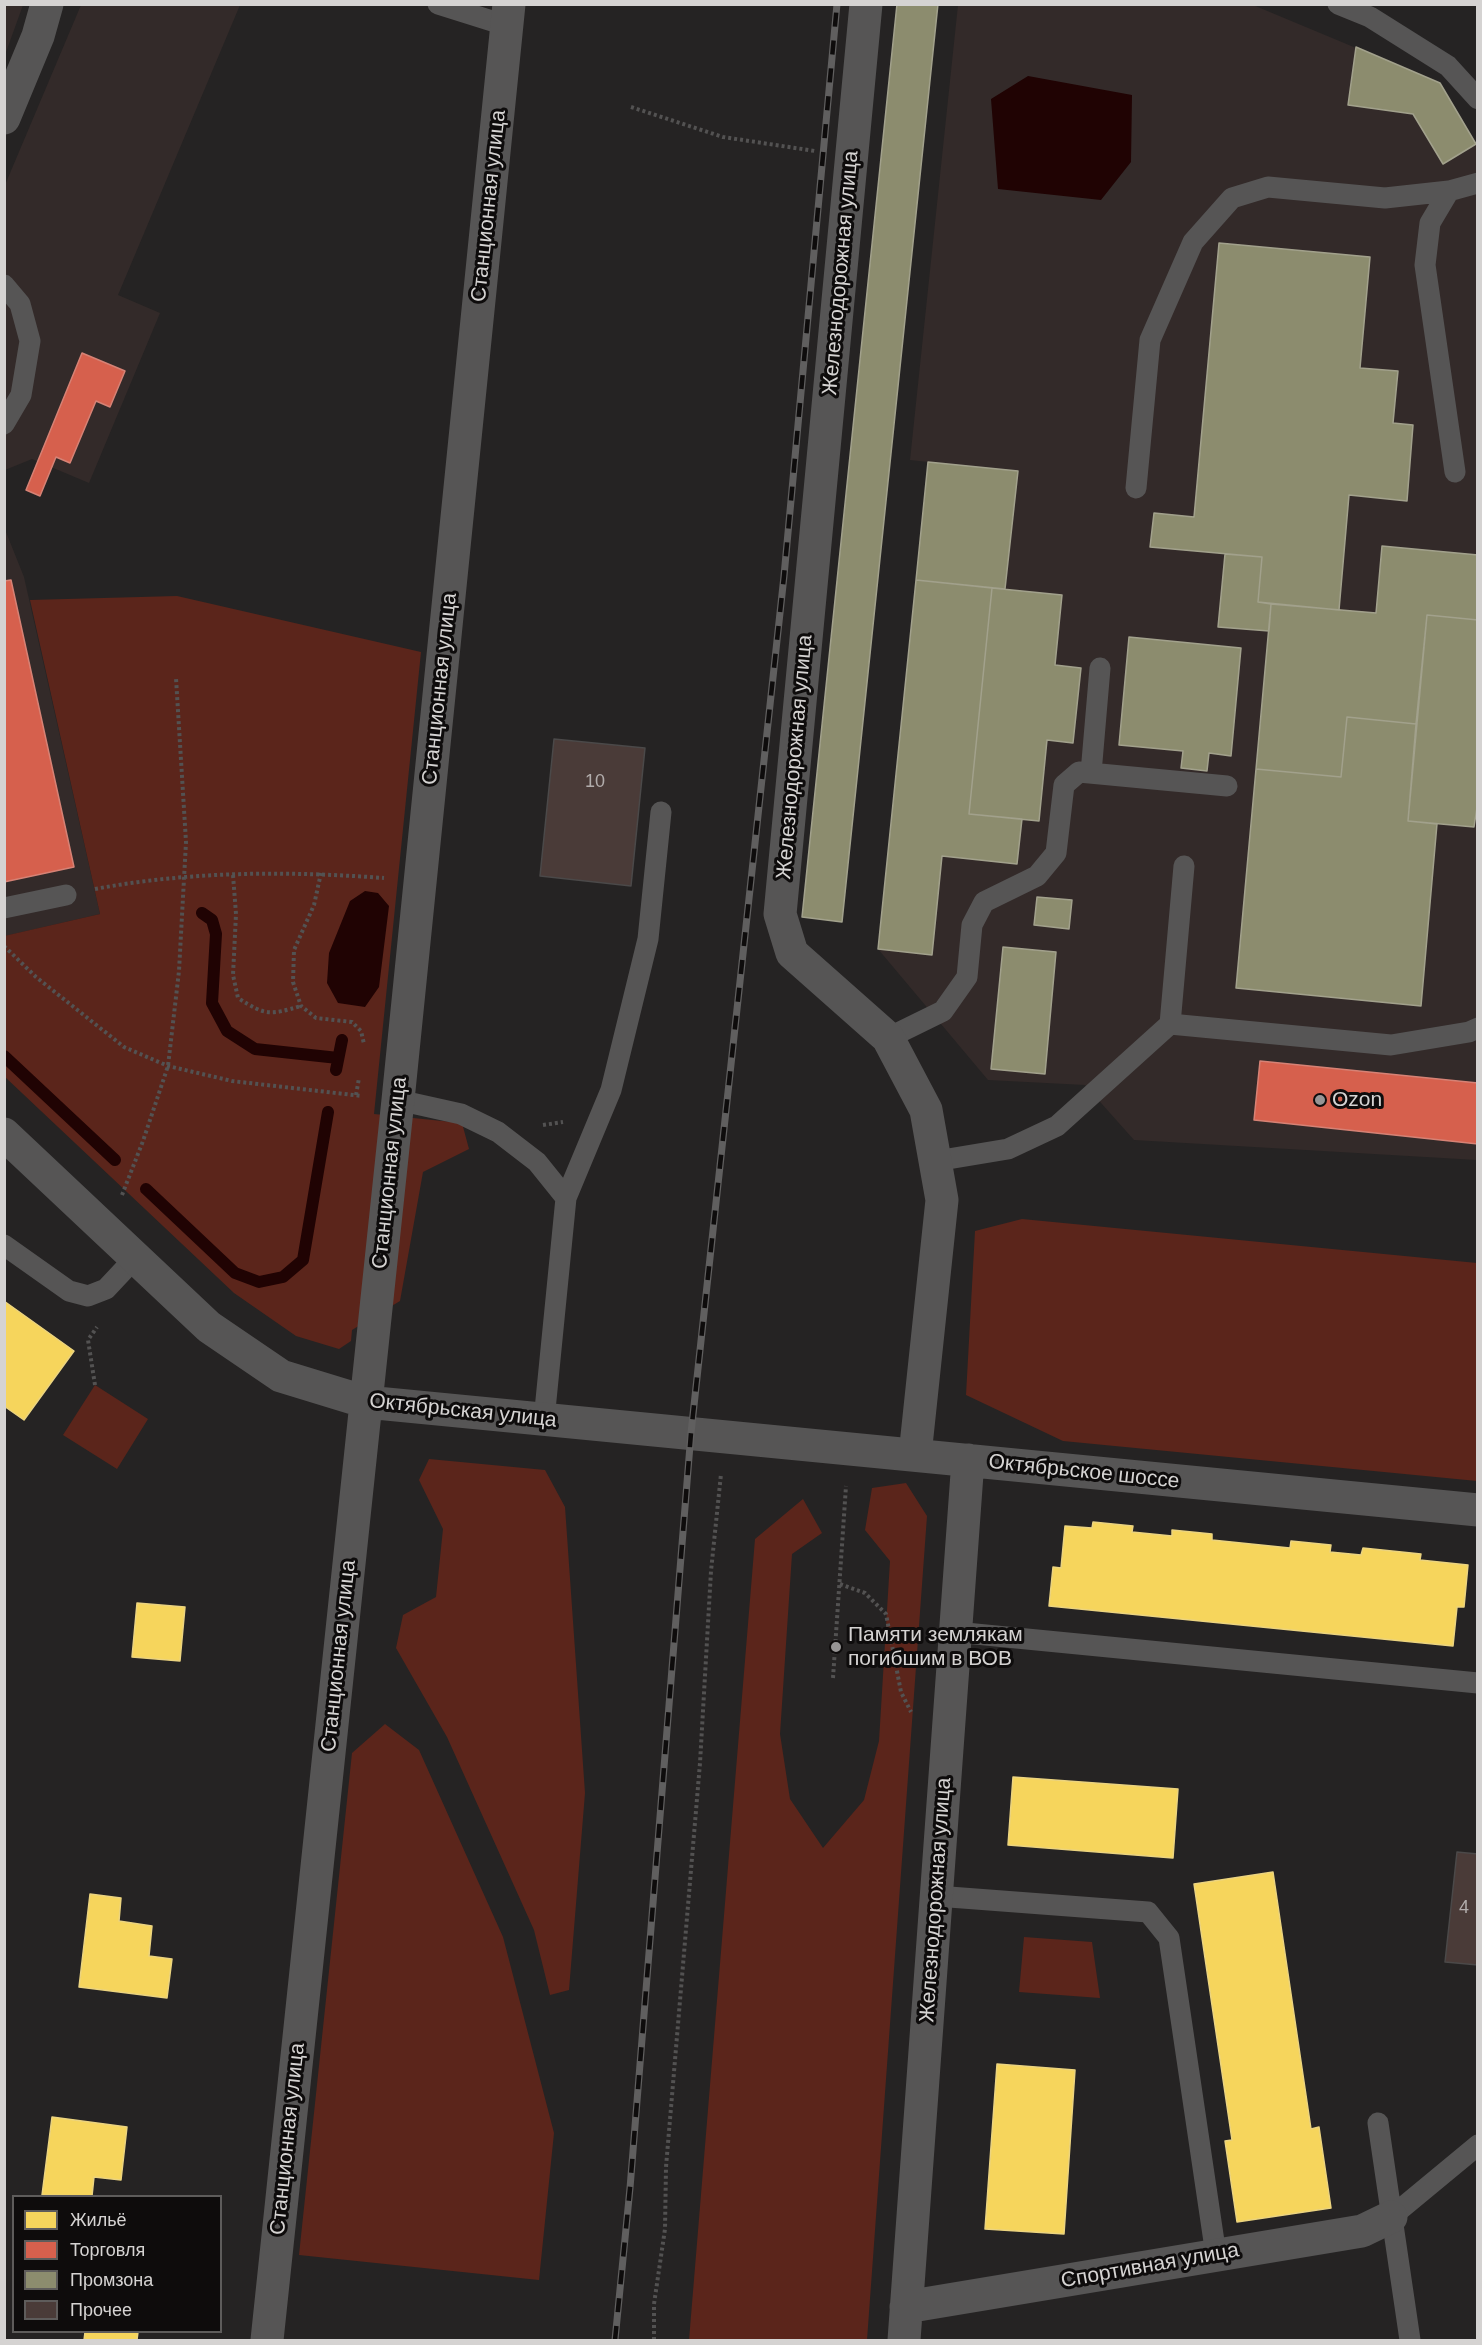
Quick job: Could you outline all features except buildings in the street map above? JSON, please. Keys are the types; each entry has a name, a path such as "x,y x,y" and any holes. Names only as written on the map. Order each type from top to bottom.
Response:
{"street":[{"path":"4,118 38,36 47,4"},
{"name":"Железнодорожная улица","path":"866,4 780,914 792,953 888,1038 927,1110 942,1200 915,1455"},
{"name":"Станционная улица","path":"267,2340 421,880 509,15"},
{"name":"Октябрьская улица","path":"4,1134 210,1327 281,1376 366,1402 691,1434"},
{"name":"Октябрьское шоссе","path":"691,1434 1478,1510"},
{"name":"Железнодорожная улица","path":"904,2340 968,1460"},
{"name":"Спортивная улица","path":"906,2307 1362,2231 1391,2217"}],"lane":[{"path":"438,4 509,15"},
{"path":"1338,4 1370,17 1448,66 1478,99"},
{"path":"1136,488 1150,340 1193,242 1232,198 1268,188 1385,198 1449,191 1478,183"},
{"path":"1449,191 1430,223 1425,265 1455,472"},
{"path":"4,285 20,304 30,341 21,395 4,424"},
{"path":"1091,773 1100,668"},
{"path":"888,1038 943,1011 967,977 972,925 984,902 1037,876 1056,853 1064,784 1079,772 1227,786"},
{"path":"544,1420 566,1198 611,1090 648,939 661,812"},
{"path":"936,1161 1008,1149 1057,1126 1170,1024 1185,866"},
{"path":"4,908 66,895"},
{"path":"1170,1024 1391,1045 1469,1032 1478,1028"},
{"path":"398,1100 461,1114 498,1132 537,1162 566,1198"},
{"path":"4,1245 69,1291 88,1296 106,1289 135,1258"},
{"path":"956,1632 1478,1683"},
{"path":"936,1896 1148,1912 1162,1929 1169,1938 1216,2255"},
{"path":"1378,2123 1410,2340"},
{"path":"1391,2217 1478,2145"}],"path":[{"path":"631,107 723,137 852,155"},
{"path":"119,1201 143,1141 168,1066 179,971 186,842 176,678"},
{"path":"66,895 124,884 233,874 321,873 421,880"},
{"path":"321,873 314,905 294,950 293,982 301,1006 316,1018 352,1022 361,1031 365,1048"},
{"path":"233,874 236,914 233,975 238,998 259,1011 275,1014 301,1006"},
{"path":"4,946 36,977 124,1047 168,1066 232,1081 398,1100"},
{"path":"356,1095 360,1076"},
{"path":"498,1132 566,1121 611,1090"},
{"path":"88,1340 95,1385"},
{"path":"654,2340 654,2304 665,2229 666,2168 700,1763 711,1571 724,1437"},
{"path":"833,1678 849,1449"},
{"path":"840,1584 865,1593 885,1614 901,1692 918,1727 947,1748"}],"shaded area":[{"path":"4,5 23,5 5,55"},
{"path":"81,5 240,5 118,295 160,313 89,483 32,459 5,470 5,185"},
{"path":"958,5 1253,5 1440,83 1476,144 1477,1160 1134,1140 1085,1085 988,1080 878,949 928,462 910,460"},
{"path":"1028,76 1132,95 1131,162 1101,200 998,189 991,99"},
{"path":"4,527 24,577 100,914 5,936"},
{"path":"177,596 421,652 374,1114 462,1123 469,1149 423,1172 400,1301 352,1330 351,1341 339,1349 296,1336 234,1293 5,1077 4,936 100,914 30,600"},
{"path":"365,891 378,893 389,906 379,987 365,1007 338,1003 327,983 329,953 350,901"},
{"path":"1022,1219 1477,1263 1477,1481 1063,1441 966,1395 975,1231"},
{"path":"95,1385 148,1419 117,1469 63,1435"},
{"path":"429,1459 545,1470 565,1507 585,1793 569,1990 550,1995 534,1930 447,1737 396,1648 403,1615 436,1597 443,1529 419,1480"},
{"path":"906,1483 927,1516 867,2340 689,2340 755,1539 803,1499 822,1533 792,1554 780,1734 790,1799 823,1848 864,1800 879,1741 890,1561 865,1530 872,1488"},
{"path":"385,1724 419,1750 503,1937 554,2133 539,2280 299,2255 352,1753"},
{"path":"1024,1937 1092,1942 1100,1998 1019,1992"}],"waterway":[{"path":"202,913 212,920 216,934 212,1003 227,1031 255,1049 338,1058"},
{"path":"336,1070 342,1040"},
{"path":"4,1056 115,1160"},
{"path":"146,1189 235,1273 259,1282 283,1277 303,1260 328,1112"}],"railway":[{"path":"615,2340 630,2188 691,1433 784,576 837,4"}],"place":[{"name":"Ozon","path":"1320,1100"},
{"name":"Памяти землякам погибшим в ВОВ","path":"836,1647"}]}
